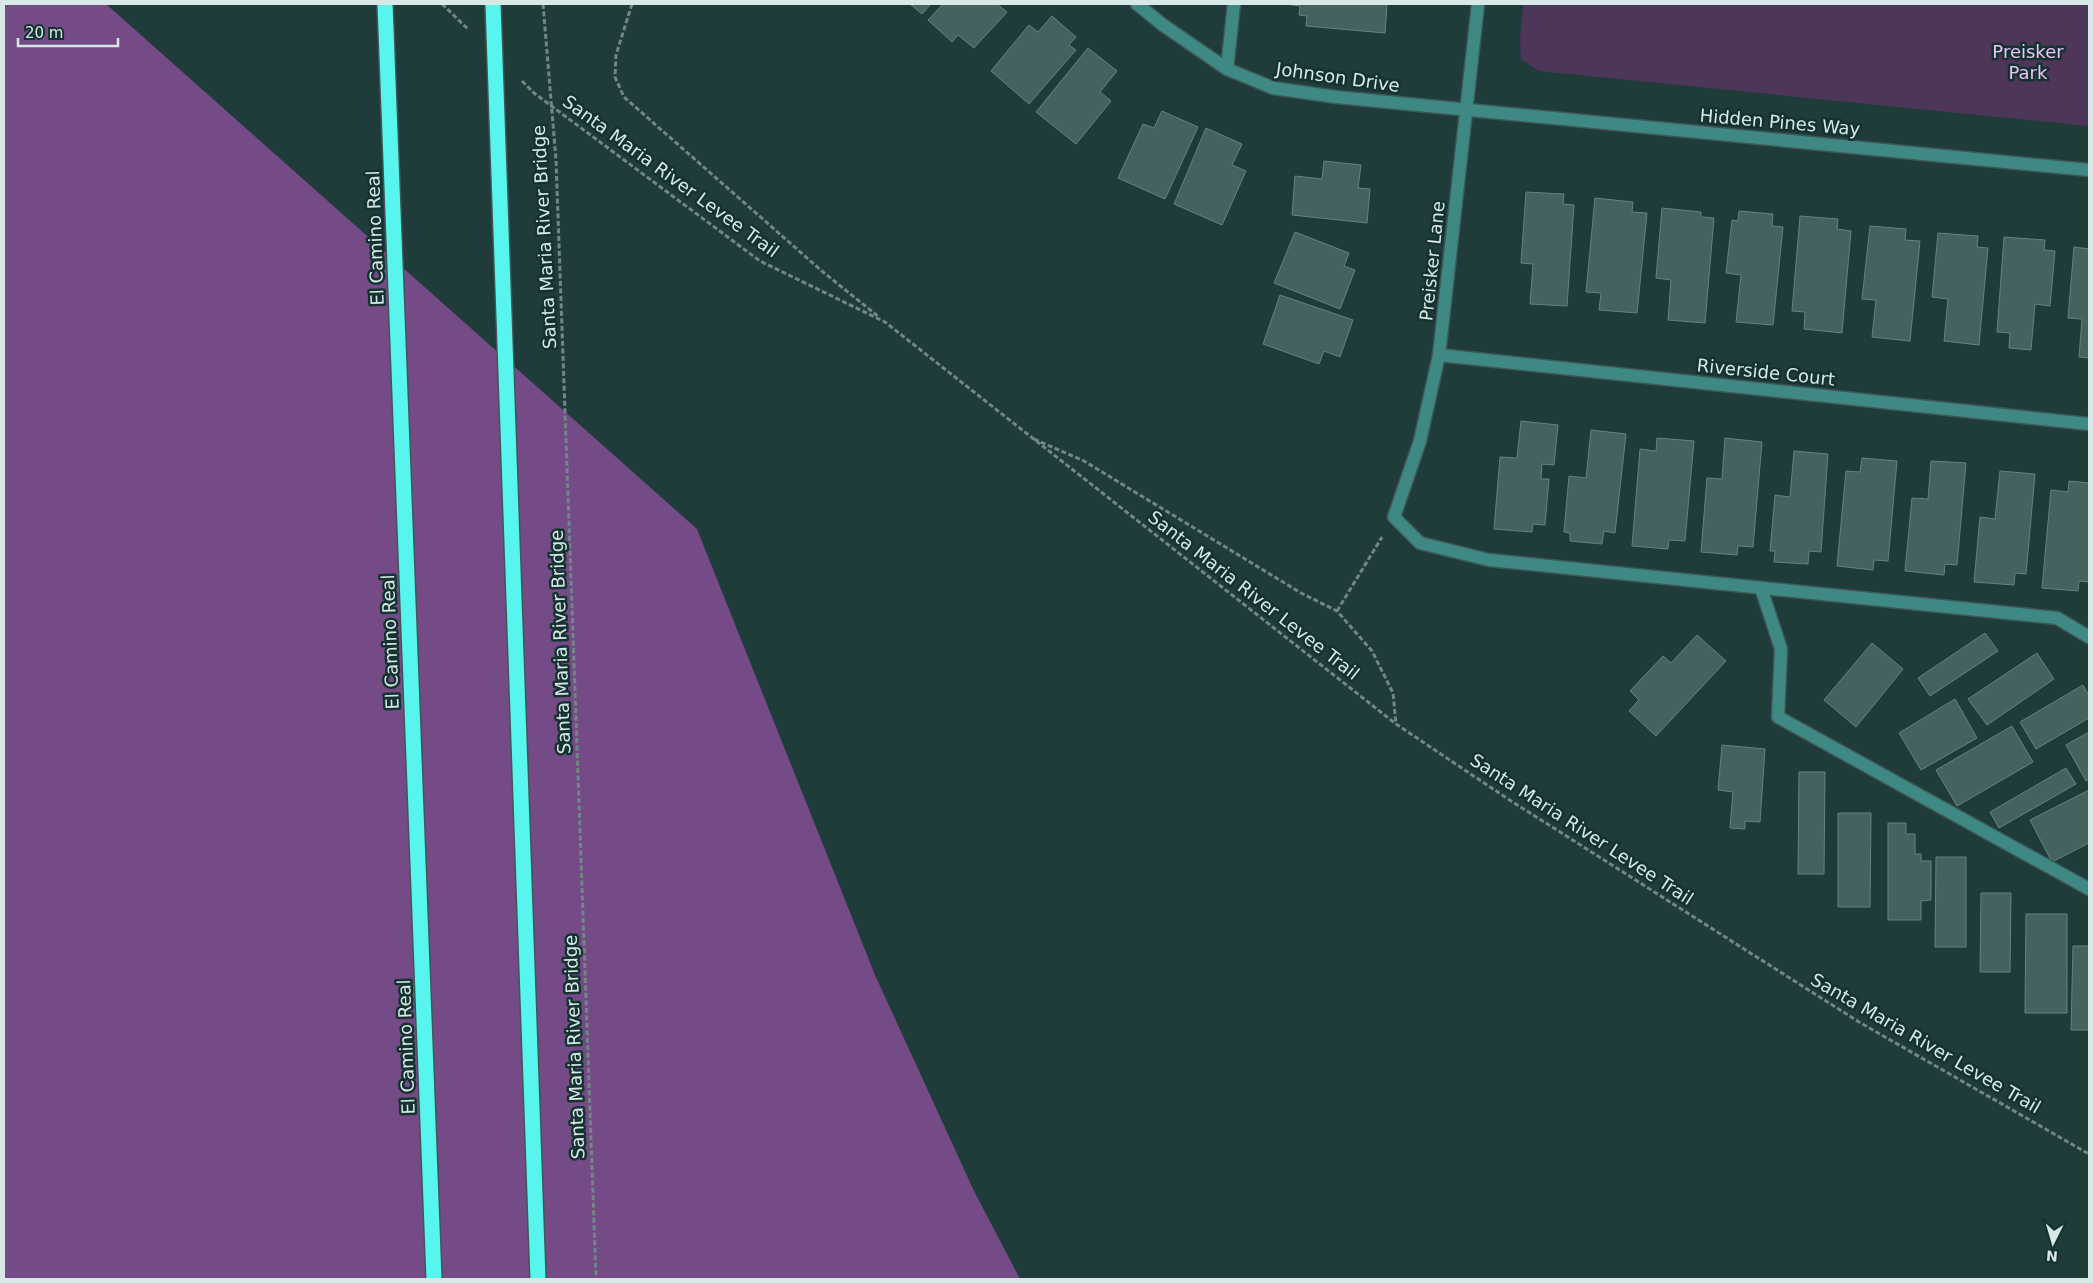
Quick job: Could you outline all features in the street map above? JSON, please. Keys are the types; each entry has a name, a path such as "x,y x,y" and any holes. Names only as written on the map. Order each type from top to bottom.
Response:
{"highway":[{"name":"El Camino Real","path":"384,4 434,1279"},
{"path":"493,4 538,1279"}],"street":[{"name":"Johnson Drive","path":"1138,4 1164,26 1227,69 1273,88 1336,98 1467,111"},
{"path":"1227,69 1234,4"},
{"name":"Preisker Lane","path":"1394,517 1420,441 1439,355 1478,4"},
{"name":"Hidden Pines Way","path":"1467,111 2089,170"},
{"name":"Riverside Court","path":"1439,355 2089,424"},
{"path":"1394,517 1420,543 1489,560 2057,618 2089,637"},
{"path":"1761,588 1781,649 1778,718 2089,889"}],"path":[{"path":"442,4 470,31"},
{"name":"Santa Maria River Bridge","path":"543,4 556,160 596,1279"},
{"path":"632,4 616,55 615,77 624,96 823,272 884,322"},
{"name":"Santa Maria River Levee Trail","path":"520,79 534,93 760,261 884,322 1396,724 1508,799 1859,1022 2089,1154"},
{"path":"1029,437 1084,461 1301,593 1337,611 1372,651 1393,693 1396,724"},
{"path":"1337,611 1394,517"}],"green space":[{"name":"Preisker Park","path":"1523,4 2089,4 2089,126 1539,71 1521,59 1520,39"}],"shaded area":[{"path":"4,4 106,4 697,529 875,975 974,1191 1020,1279 4,1279"}],"building":[{"path":"910,4 931,4 922,14"},
{"path":"943,4 997,4 1007,12 974,48 958,35 952,42 928,20"},
{"path":"1286,4 1387,4 1385,33 1306,26 1307,16 1299,15 1300,6"},
{"path":"1052,16 1076,37 1069,45 1076,50 1029,104 991,71 1029,25 1038,32"},
{"path":"1088,48 1117,71 1100,92 1111,101 1076,144 1036,112"},
{"path":"1162,111 1198,127 1165,199 1118,178 1143,124 1154,128"},
{"path":"1206,128 1242,144 1232,165 1246,171 1222,225 1174,204"},
{"path":"1324,161 1361,165 1358,188 1370,189 1367,223 1292,215 1295,176 1322,179"},
{"path":"1526,192 1564,194 1563,204 1574,205 1567,306 1530,304 1533,264 1521,263"},
{"path":"1595,198 1633,202 1632,212 1647,213 1637,313 1599,310 1601,293 1586,292"},
{"path":"1662,208 1701,212 1701,217 1714,218 1705,323 1668,320 1671,280 1656,278"},
{"path":"1739,211 1773,214 1772,226 1783,227 1773,325 1736,322 1741,275 1726,273 1732,220 1738,221"},
{"path":"1800,216 1838,219 1837,229 1851,231 1842,333 1804,329 1805,312 1792,311"},
{"path":"1870,226 1906,229 1905,240 1920,241 1910,341 1872,337 1876,300 1862,299"},
{"path":"1295,232 1349,253 1344,266 1355,270 1340,309 1274,283"},
{"path":"1938,233 1978,236 1977,247 1988,248 1979,345 1944,341 1948,299 1932,297"},
{"path":"2004,237 2045,240 2044,250 2055,251 2050,306 2035,304 2031,350 2009,348 2010,333 1997,332"},
{"path":"2074,247 2089,249 2089,358 2079,357 2082,319 2068,318"},
{"path":"1280,295 1353,320 1340,357 1324,351 1319,364 1263,344"},
{"path":"1521,421 1558,425 1554,465 1542,464 1541,479 1549,479 1545,525 1533,524 1532,532 1494,529 1500,457 1517,458"},
{"path":"1591,430 1626,434 1615,533 1604,531 1602,544 1570,541 1570,533 1564,532 1569,476 1586,478"},
{"path":"1657,438 1694,441 1685,541 1669,540 1668,549 1632,546 1640,449 1656,451"},
{"path":"1725,438 1762,442 1753,547 1738,546 1737,555 1701,552 1707,478 1722,479"},
{"path":"1794,451 1828,454 1821,552 1809,551 1808,564 1774,562 1775,551 1770,551 1775,495 1790,497"},
{"path":"1862,458 1897,461 1888,561 1874,560 1873,570 1837,566 1846,471 1860,472"},
{"path":"1931,461 1966,463 1957,565 1945,564 1944,575 1905,571 1912,498 1928,499"},
{"path":"2000,471 2035,474 2026,574 2015,573 2014,585 1974,582 1980,517 1995,519"},
{"path":"2069,481 2089,483 2089,582 2079,581 2078,591 2042,588 2051,490 2068,492"},
{"path":"1985,633 1998,651 1930,696 1918,678"},
{"path":"1697,635 1726,661 1656,736 1629,711 1639,700 1630,691 1663,656 1671,663"},
{"path":"1872,643 1903,669 1856,727 1824,700"},
{"path":"2037,653 2054,679 1987,725 1968,699"},
{"path":"2083,685 2089,696 2089,718 2036,749 2020,722"},
{"path":"1955,699 1977,738 1921,770 1899,733"},
{"path":"2012,726 2033,762 1957,806 1936,770"},
{"path":"2089,732 2089,779 2086,781 2066,745"},
{"path":"1722,745 1765,749 1760,822 1745,821 1745,829 1730,828 1733,792 1718,790"},
{"path":"2066,768 2076,784 1999,828 1990,812"},
{"path":"1799,772 1825,772 1824,874 1798,874"},
{"path":"2089,790 2089,843 2052,862 2030,820"},
{"path":"1838,813 1871,813 1870,907 1838,907"},
{"path":"1888,823 1906,823 1906,834 1915,834 1915,854 1921,854 1921,861 1931,861 1931,900 1921,901 1921,920 1888,920"},
{"path":"1936,857 1966,857 1966,947 1935,947"},
{"path":"1981,893 2011,893 2010,972 1980,972"},
{"path":"2026,914 2067,914 2067,1013 2025,1013"},
{"path":"2073,946 2089,946 2089,1030 2071,1030"}]}
